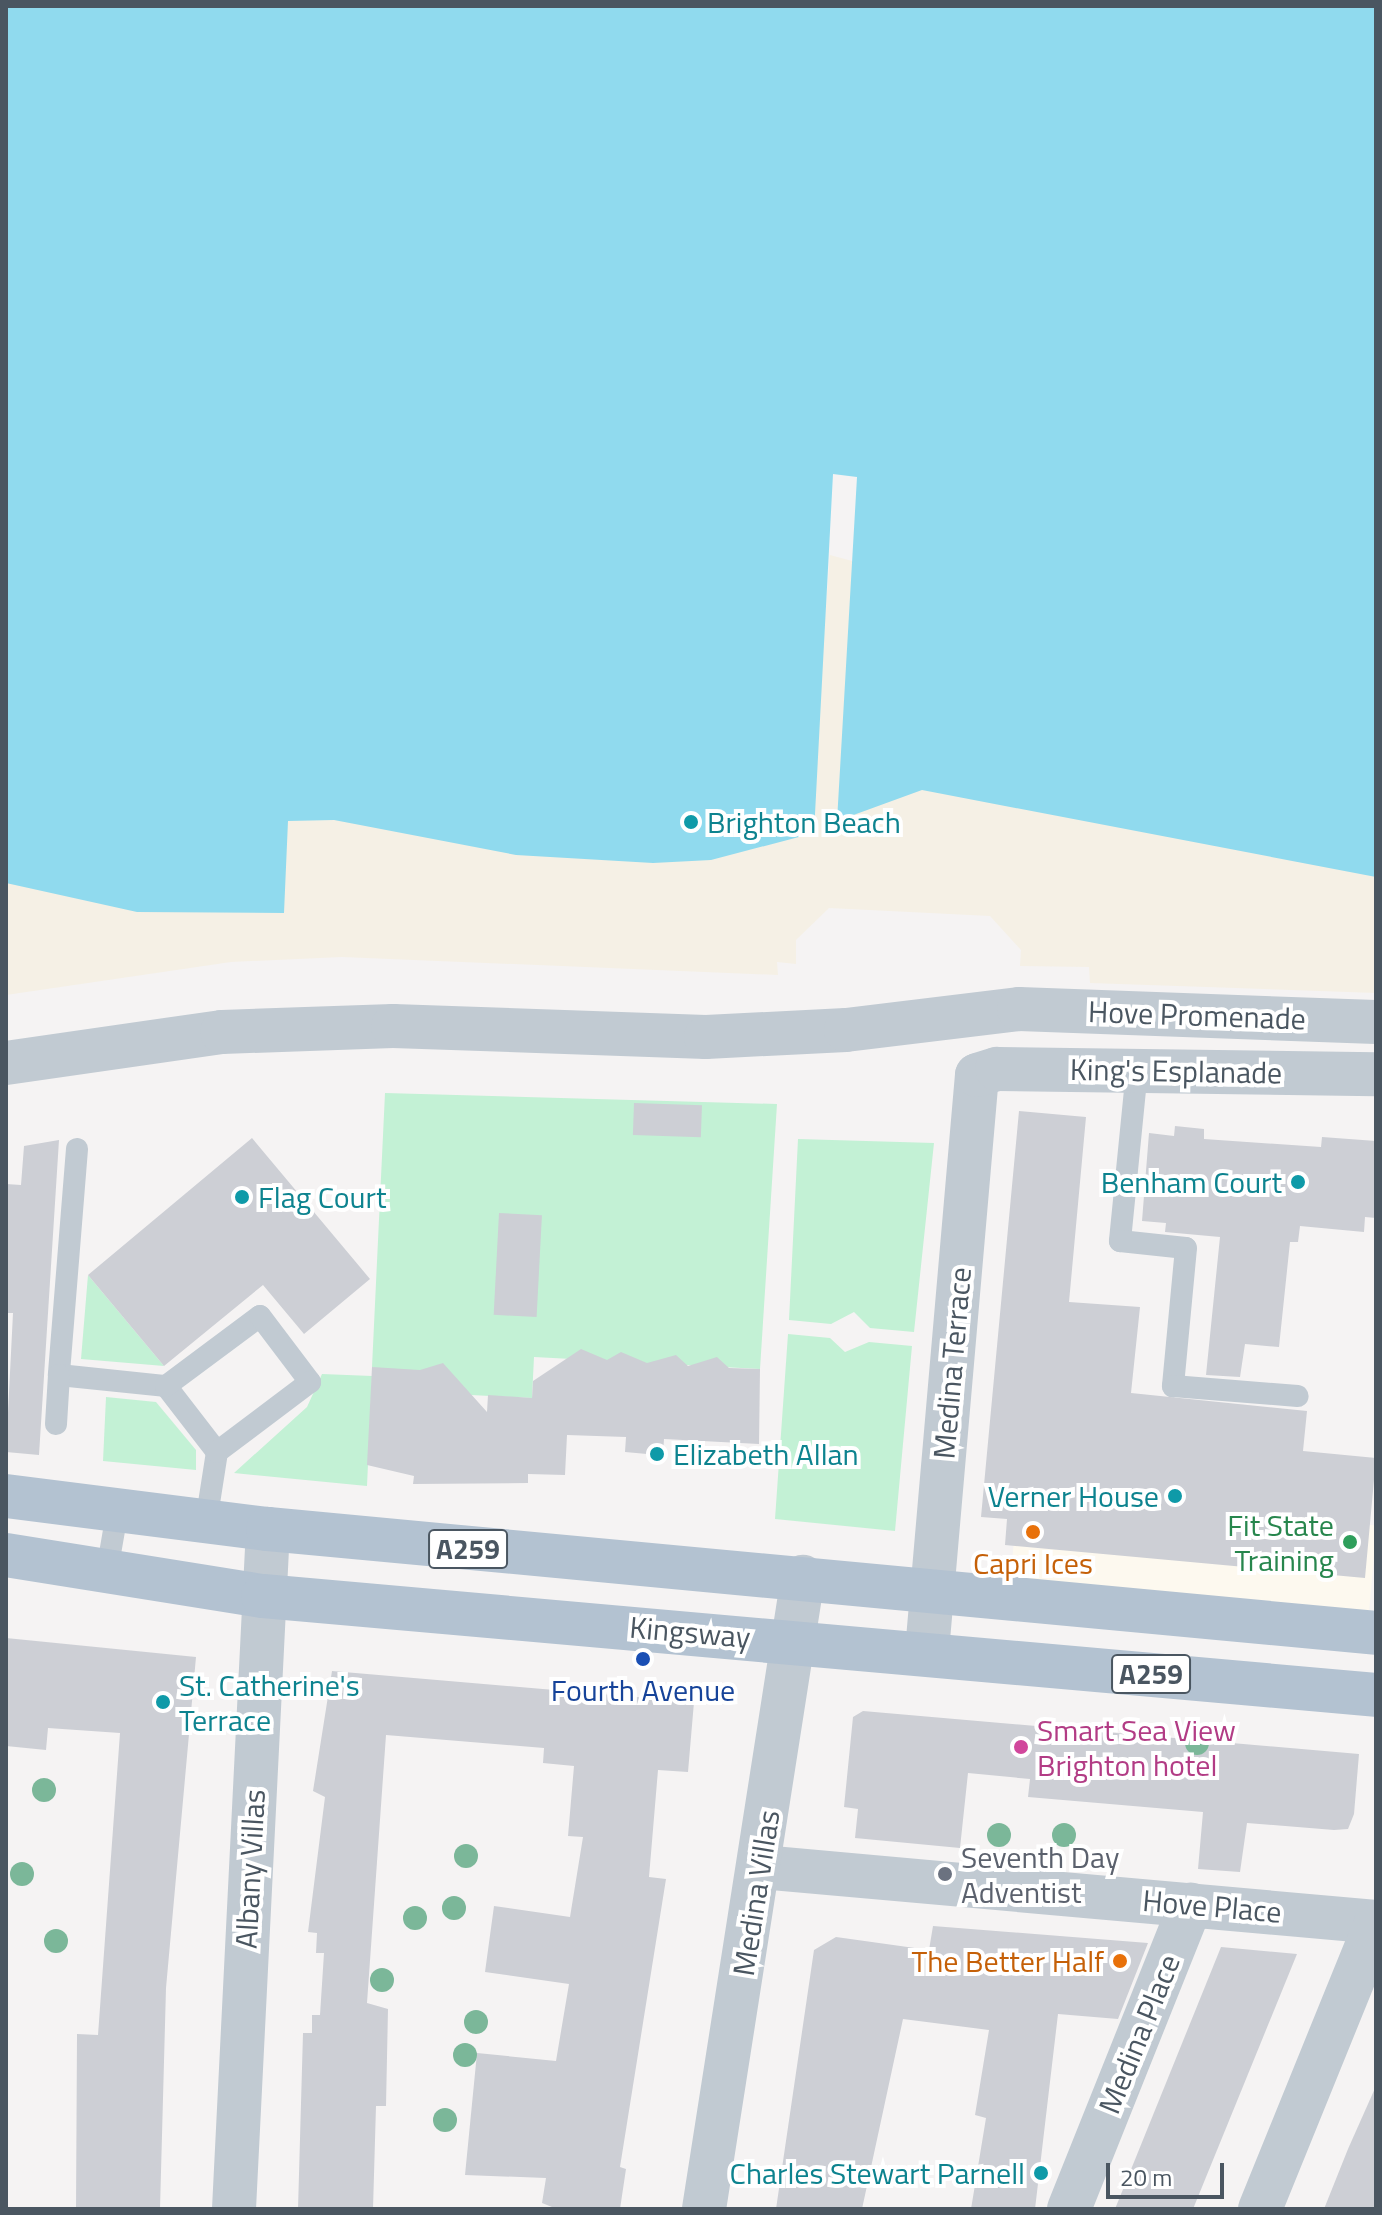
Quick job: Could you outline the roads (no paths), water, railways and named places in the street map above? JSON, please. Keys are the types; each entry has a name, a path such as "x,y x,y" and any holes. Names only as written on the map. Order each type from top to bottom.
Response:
{"main road":[{"name":"A259","path":"6,1496 118,1507 268,1529 1376,1633"},
{"name":"Kingsway","path":"6,1555 263,1596 927,1651 1376,1695"}],"street":[{"name":"Hove Promenade","path":"6,1063 222,1032 393,1026 706,1037 846,1030 1019,1009 1376,1022"},
{"name":"King's Esplanade","path":"977,1075 997,1069 1376,1074"},
{"name":"Medina Terrace","path":"927,1651 977,1075"},
{"name":"Albany Villas","path":"234,2209 268,1529"},
{"name":"Medina Villas","path":"704,2209 761,1867 803,1577"},
{"name":"Hove Place","path":"761,1867 1376,1922"},
{"name":"Medina Place","path":"1069,2209 1191,1904"},
{"path":"1260,2209 1376,1922"}],"lane":[{"path":"1137,1070 1120,1241 1186,1248 1173,1386 1298,1396"},
{"path":"56,1424 77,1149"},
{"path":"59,1375 166,1386 260,1316 310,1382 217,1452 206,1522"},
{"path":"166,1386 217,1452"},
{"path":"107,1571 118,1507"}],"water":[{"path":"6,6 1376,6 1376,877 922,790 837,821 857,477 833,474 814,833 711,860 653,863 516,855 334,820 288,821 284,913 137,912 6,883"}],"place":[{"name":"Brighton Beach","path":"691,822"},
{"name":"Benham Court","path":"1298,1182"},
{"name":"Flag Court","path":"242,1197"},
{"name":"Elizabeth Allan","path":"657,1454"},
{"name":"Verner House","path":"1175,1496"},
{"name":"Capri Ices","path":"1033,1532"},
{"name":"Fit State Training","path":"1350,1542"},
{"name":"Fourth Avenue","path":"643,1659"},
{"name":"St. Catherine's Terrace","path":"163,1702"},
{"name":"Smart Sea View Brighton hotel","path":"1021,1747"},
{"name":"Seventh Day Adventist","path":"945,1874"},
{"name":"The Better Half","path":"1120,1961"},
{"name":"Charles Stewart Parnell","path":"1041,2173"}]}
